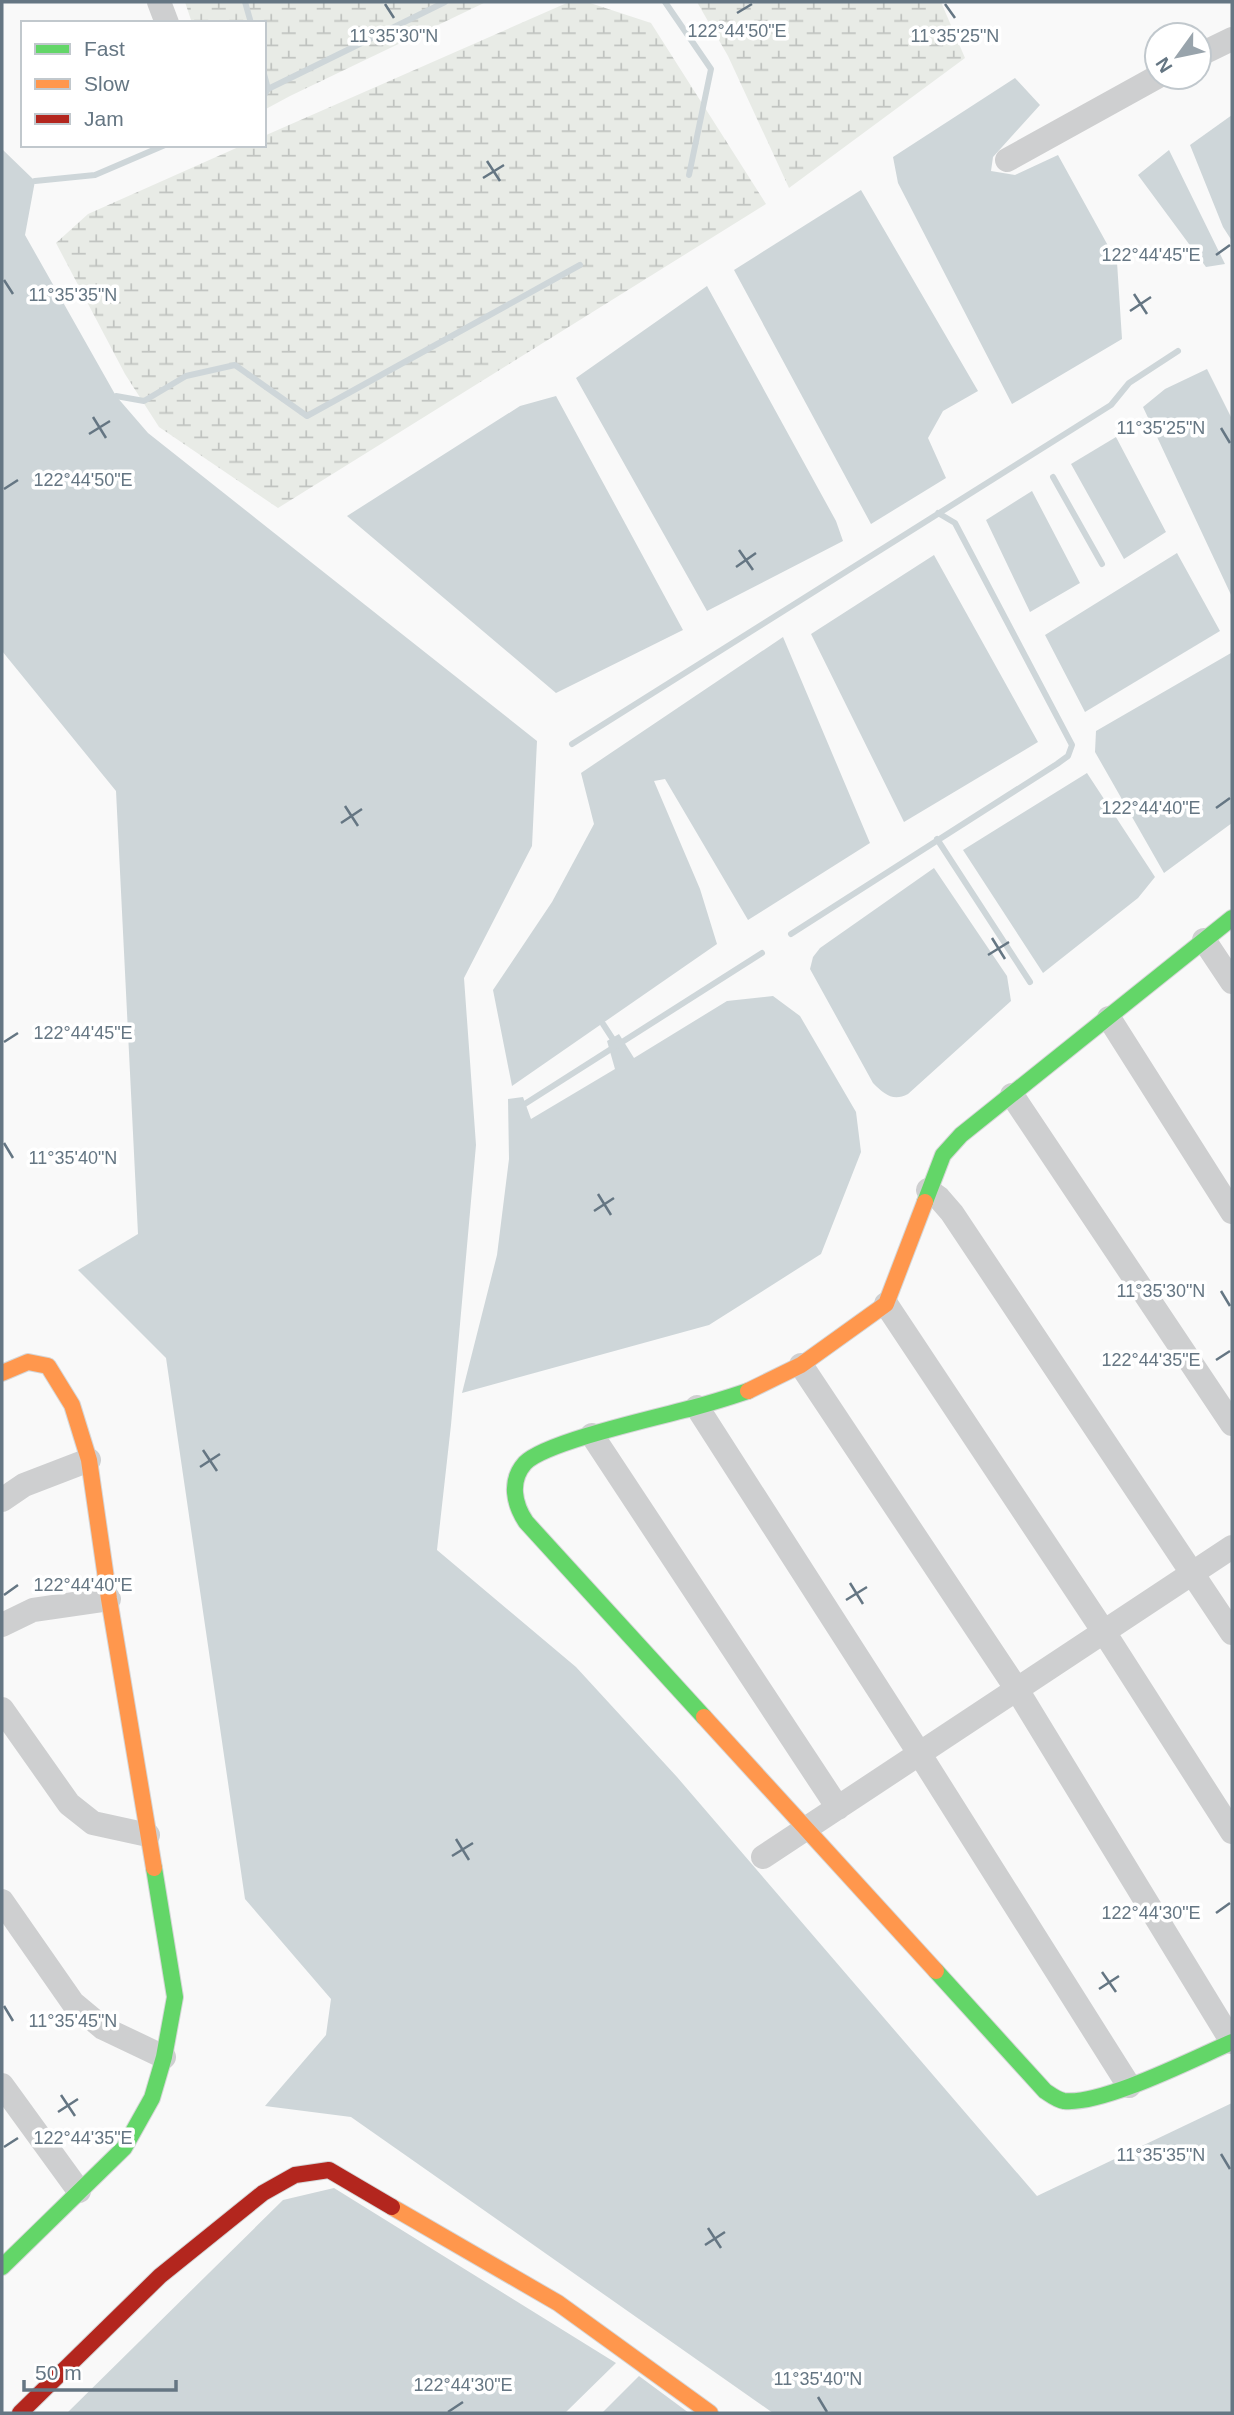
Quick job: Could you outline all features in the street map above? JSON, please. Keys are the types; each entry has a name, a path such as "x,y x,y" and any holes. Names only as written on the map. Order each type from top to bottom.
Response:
{"street":[{"path":"159,2 166,21"},
{"path":"1213,48 1232,39"},
{"path":"1007,160 1143,85"},
{"path":"801,1365 1016,1688 1232,2042 1129,2086 1071,2103 1060,2101 1045,2091 526,1522 516,1507 514,1498 516,1479 528,1460 551,1448 757,1388 801,1365 886,1304 943,1156 961,1135 1232,918"},
{"path":"1204,940 1232,982"},
{"path":"1108,1018 1232,1212"},
{"path":"1012,1095 1232,1424"},
{"path":"928,1190 952,1213 1232,1633"},
{"path":"886,1304 1104,1632 1232,1832"},
{"path":"2,1373 27,1362 48,1366 72,1405 89,1460 109,1599 175,1997 164,2057 152,2098 124,2148 2,2267"},
{"path":"697,1407 1129,2086"},
{"path":"592,1434 838,1808"},
{"path":"2,1500 24,1485 89,1460"},
{"path":"763,1857 1232,1547"},
{"path":"2,1625 33,1610 109,1599"},
{"path":"2,1709 69,1804 93,1822 148,1835"},
{"path":"2,1901 73,2003 103,2028 164,2057"},
{"path":"2,2085 79,2191"},
{"path":"20,2413 160,2276 263,2193 295,2175 329,2170 558,2303 710,2413"}],"green space":[{"path":"185,2 486,2 266,109 266,21 191,21"},
{"path":"569,2 587,2 651,23 766,204 278,508 159,427 125,374 56,243 88,214 239,147 266,147 266,135"},
{"path":"697,2 941,2 965,58 789,188 728,56"}],"shaded area":[{"path":"1015,78 1040,105 993,157 991,171 1015,175 1058,155 1117,262 1122,339 1012,404 898,183 893,157"},
{"path":"1232,115 1232,241 1223,227 1190,145"},
{"path":"2,149 35,181 25,235 116,396 148,433 537,741 532,846 464,978 476,1145 437,1550 576,1667 677,1777 1037,2196 1232,2103 1232,2413 773,2413 351,2117 265,2106 326,2035 331,1999 245,1899 166,1358 78,1270 138,1234 116,791 2,651"},
{"path":"1169,150 1225,264 1206,267 1138,175"},
{"path":"861,190 978,391 943,411 928,438 946,478 871,524 734,270"},
{"path":"707,286 836,521 843,541 707,611 576,378"},
{"path":"1207,369 1232,419 1232,597 1143,407 1165,389"},
{"path":"556,396 683,630 556,693 347,516 520,406"},
{"path":"1116,437 1166,532 1124,559 1071,464"},
{"path":"1032,491 1080,583 1030,612 986,520"},
{"path":"1177,553 1220,631 1085,712 1045,635"},
{"path":"934,555 1038,742 904,822 811,634"},
{"path":"783,637 870,843 748,920 665,779 654,781 700,889 717,944 512,1086 493,990 552,902 594,824 581,773"},
{"path":"1231,653 1232,823 1164,873 1095,752 1096,731"},
{"path":"1087,773 1155,877 1138,898 1043,973 963,850"},
{"path":"934,868 1007,976 1011,1001 908,1094 893,1097 873,1083 810,969 813,957 820,948"},
{"path":"773,996 800,1016 856,1112 861,1152 821,1254 709,1325 462,1393 497,1255 509,1159 508,1099 523,1097 531,1119 615,1069 607,1041 619,1034 634,1058 727,1001"},
{"path":"334,2188 616,2363 565,2413 67,2413 283,2200"},
{"path":"639,2376 689,2413 602,2413"}],"waterway":[{"path":"245,2 250,21"},
{"path":"268,89 445,2"},
{"path":"665,2 711,69 689,175"},
{"path":"266,82 266,92"},
{"path":"35,181 95,175 160,147"},
{"path":"116,396 144,401 186,376 235,365 307,416 580,265"},
{"path":"572,744 1111,405 1129,383 1178,351"},
{"path":"1053,477 1102,564"},
{"path":"791,934 1057,764 1068,756 1072,745 955,523 938,513"},
{"path":"937,839 1030,982"},
{"path":"520,1107 762,953"},
{"path":"603,1024 616,1044"}],"traffic: fast":[{"path":"925,1202 943,1155 961,1135 1232,918"},
{"path":"704,1717 526,1522 516,1500 515,1485 525,1463 555,1447 748,1391"},
{"path":"2,2267 124,2148 152,2098 164,2057 175,1997 154,1868"},
{"path":"936,1971 1045,2091 1064,2101 1081,2100 1124,2089 1232,2042"}],"traffic: slow":[{"path":"748,1391 801,1365 886,1304 925,1202"},
{"path":"2,1373 28,1362 48,1366 72,1405 89,1460 109,1599 154,1868"},
{"path":"704,1717 936,1971"},
{"path":"392,2207 558,2303 710,2413"}],"traffic: jam":[{"path":"20,2413 160,2276 263,2193 295,2175 329,2170 392,2207"}]}
